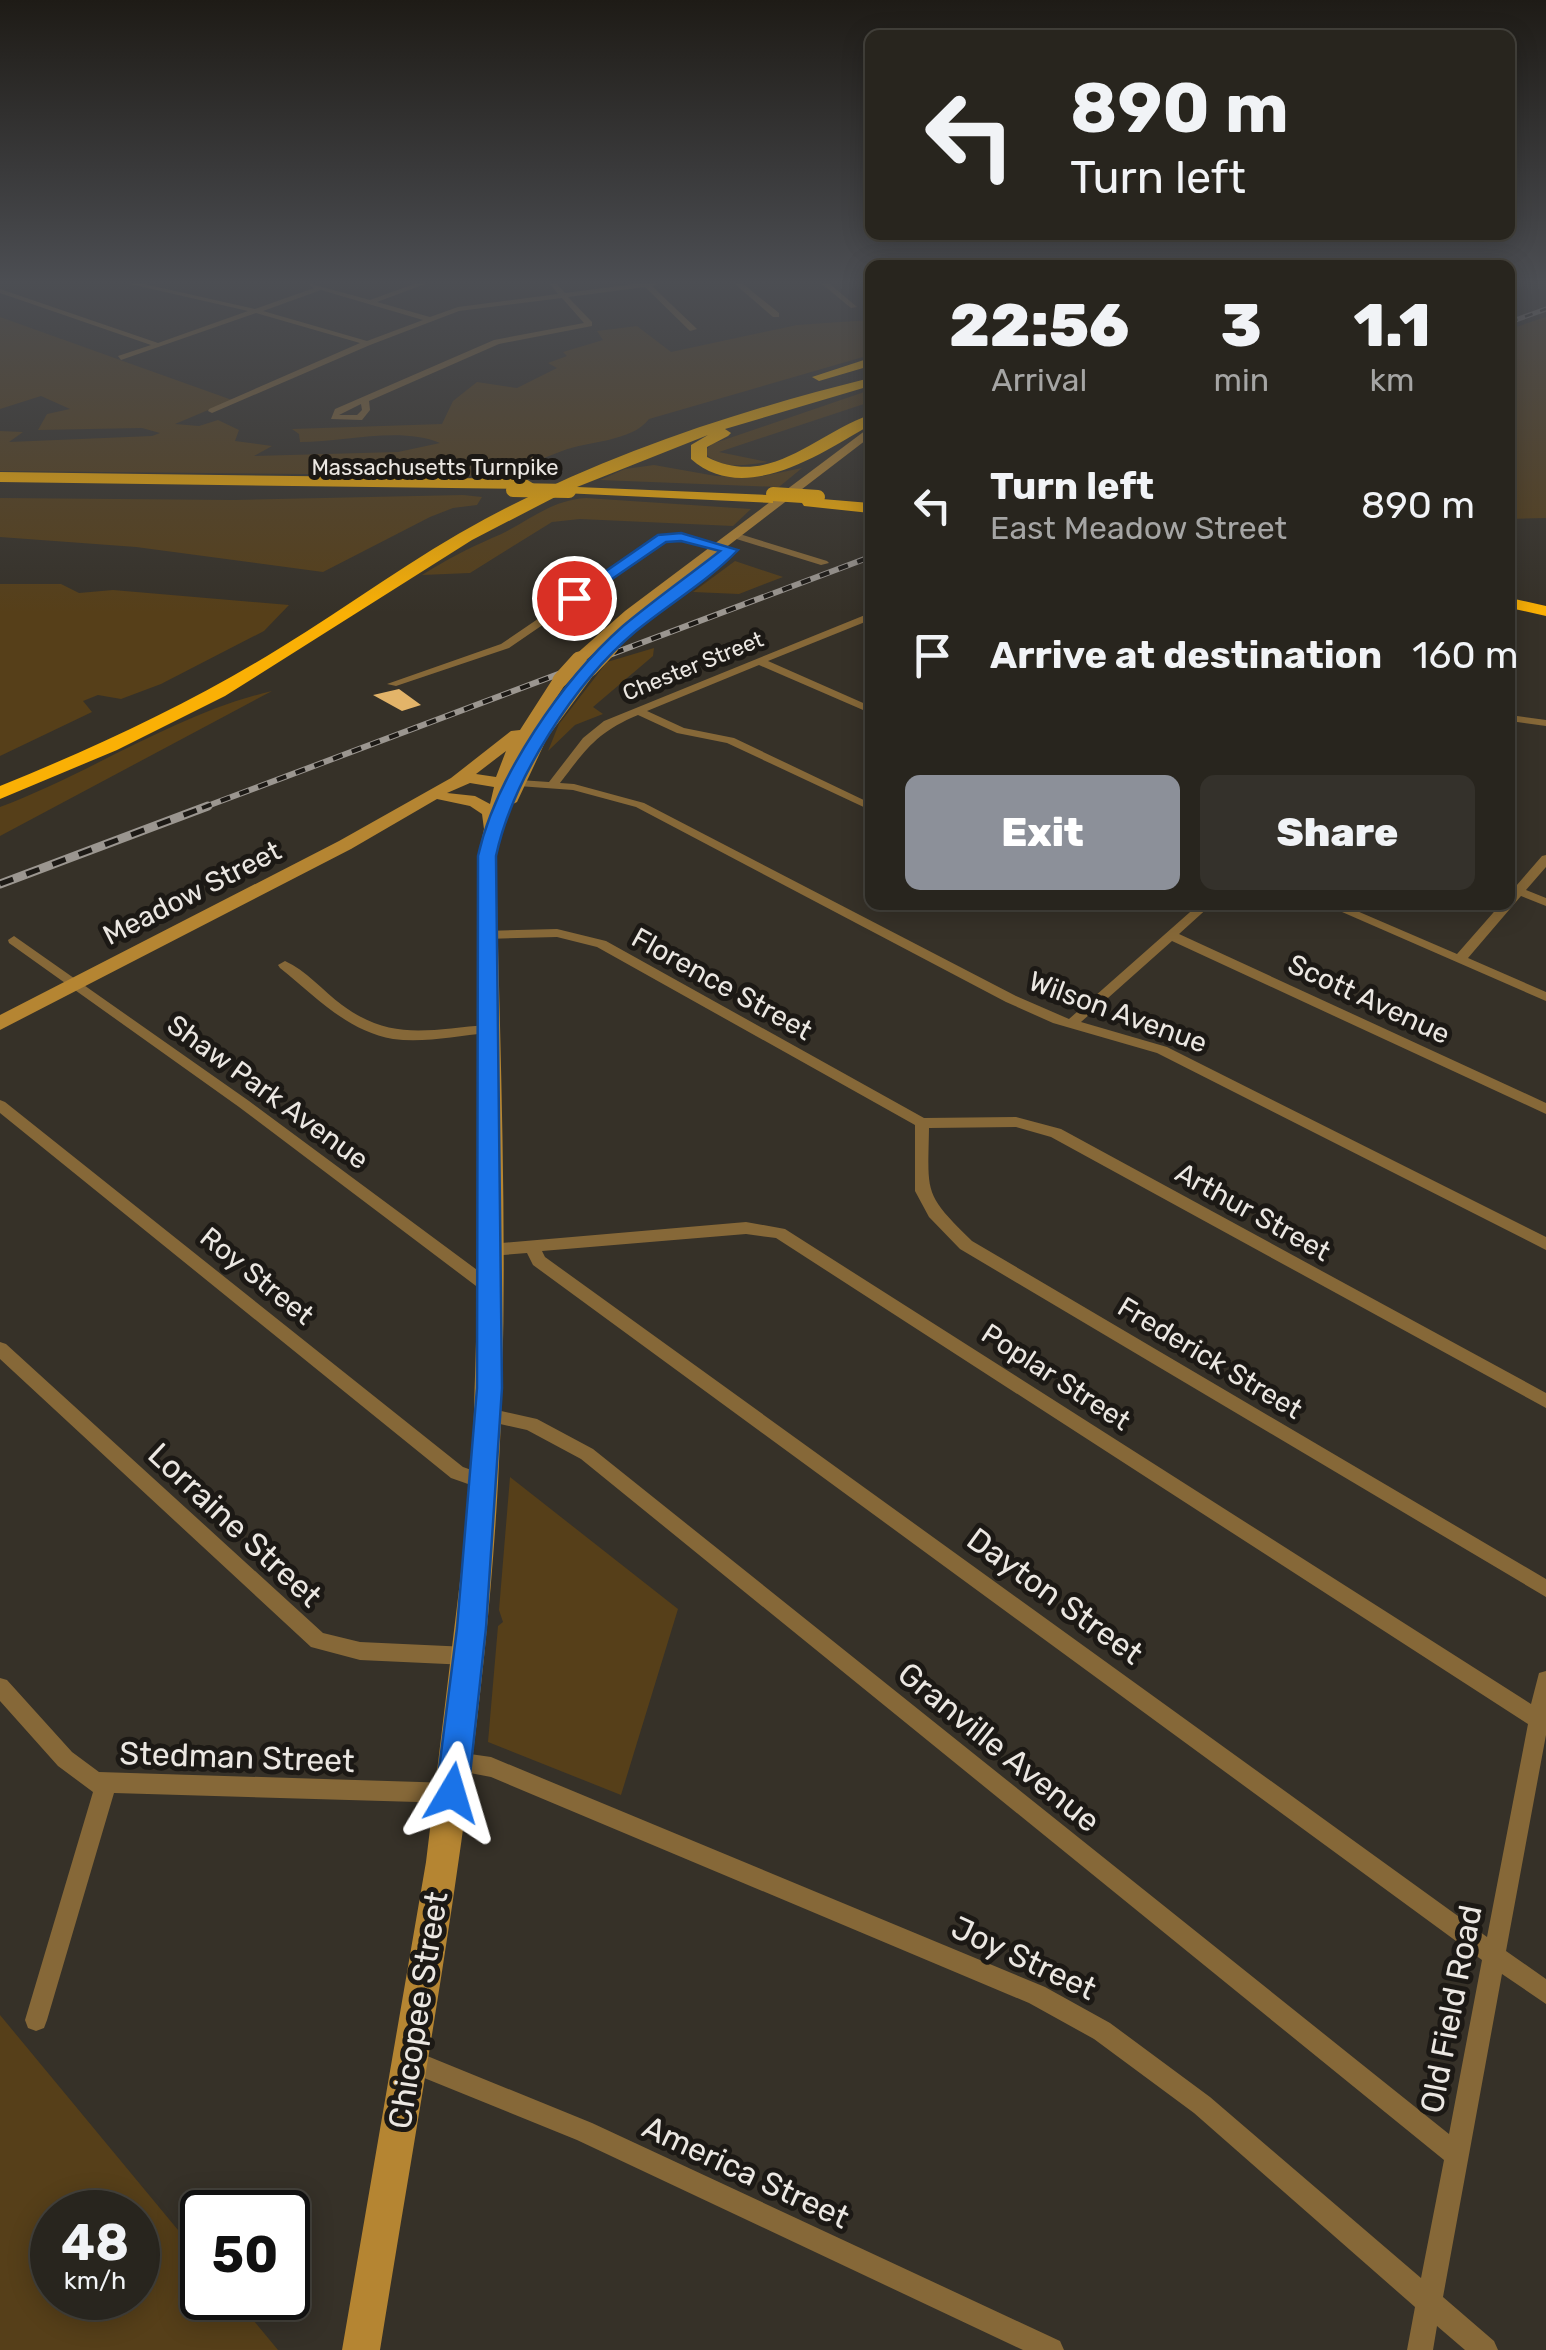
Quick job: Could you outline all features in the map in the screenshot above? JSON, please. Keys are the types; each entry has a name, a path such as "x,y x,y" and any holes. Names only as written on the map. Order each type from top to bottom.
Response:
{"highway":[{"path":"0,777 118,726 214,677 503,501 593,459 768,394"},
{"path":"680,426 794,394"},
{"path":"0,793 125,739 215,694 444,549 545,495 722,424 831,394"},
{"path":"839,394 718,435 702,443 696,454 701,461 718,468 766,470 800,459 865,422"},
{"name":"Massachusetts Turnpike","path":"0,476 575,488 865,505"},
{"name":"Massachusetts Turnpike","path":"0,489 519,487"},
{"path":"1515,600 1546,603"},
{"path":"1515,601 1546,611"}],"main road":[{"name":"Chicopee Street","path":"361,2350 454,1778 484,1482 490,1288 485,935 486,869 492,832 511,782 584,664 732,542 865,441"},
{"name":"Chicopee Street","path":"511,782 509,759 560,680 611,647 732,542"},
{"name":"Meadow Street","path":"0,1023 448,791 530,722"},
{"name":"Meadow Street","path":"448,791 511,782"},
{"path":"448,791 486,806 493,820 492,832"}],"street":[{"path":"212,412 253,394"},
{"path":"365,400 379,394"},
{"path":"392,684 510,644 663,538 732,542 824,563"},
{"name":"Chester Street","path":"552,784 594,732 636,710 865,618"},
{"path":"855,622 865,627"},
{"path":"759,661 865,708"},
{"path":"636,710 680,731 730,740 865,805"},
{"path":"1515,719 1546,723"},
{"name":"Wilson Avenue","path":"511,782 552,784 640,805 1010,999 1072,1024 1162,1050 1546,1244"},
{"path":"1515,895 1546,859"},
{"path":"1515,899 1546,902"},
{"path":"1072,1024 1199,910"},
{"path":"1344,910 1546,997"},
{"path":"1460,959 1502,910"},
{"name":"Florence Street","path":"485,935 557,933 601,944 922,1124"},
{"name":"Scott Avenue","path":"1170,935 1546,1109"},
{"name":"Shaw Park Avenue","path":"14,940 490,1288"},
{"path":"284,965 345,1012 377,1030 397,1034 488,1029"},
{"name":"Roy Street","path":"0,1105 457,1473 484,1482"},
{"name":"Arthur Street","path":"922,1124 1016,1122 1048,1129 1546,1401"},
{"name":"Frederick Street","path":"922,1124 918,1177 922,1194 930,1210 966,1245 1546,1589"},
{"name":"Poplar Street","path":"490,1250 746,1228 786,1236 1542,1723"},
{"name":"Dayton Street","path":"532,1246 535,1257 546,1266 1546,1993"},
{"name":"Lorraine Street","path":"0,1349 318,1641 360,1652 468,1656"},
{"name":"Granville Avenue","path":"488,1415 531,1424 587,1454 1456,2155"},
{"name":"Old Field Road","path":"1420,2350 1542,1723 1546,1680"},
{"name":"Stedman Street","path":"0,1687 74,1768 95,1782 454,1778"},
{"name":"Joy Street","path":"454,1778 490,1767 1037,1995 1070,2013 1102,2031 1202,2105 1485,2350"},
{"path":"36,2020 106,1784"},
{"name":"America Street","path":"410,2060 584,2131 1052,2350"}],"shaded area":[{"path":"0,394 214,394 232,400 175,424 199,426 218,420 239,430 235,441 272,446 254,456 398,452 440,443 390,435 300,442 299,434 292,429 442,424 453,401 462,394 736,394 649,419 621,437 572,448 496,476 0,471 0,431 23,432 9,442 160,433 142,428 38,430 47,414 70,409 41,396 0,409"},
{"path":"865,394 865,404 719,452 768,462 718,462 704,452 712,444"},
{"path":"1515,394 1546,394 1546,518 1515,519"},
{"path":"654,465 716,476 758,477 802,468 779,487 600,480 625,469"},
{"path":"482,497 477,505 453,508 430,517 323,572 136,547 0,537 0,498 234,500"},
{"path":"586,498 751,509 733,526 580,519 552,522 470,573 422,575 548,508"},
{"path":"735,561 783,577 739,594 693,592"},
{"path":"0,584 61,584 79,593 113,590 289,605 264,631 161,684 121,699 98,695 83,701 92,712 0,756"},
{"path":"654,648 653,656 593,707 603,714 575,725 548,751 559,724 607,662"},
{"path":"272,691 0,836 0,807 168,728"},
{"path":"510,1477 678,1609 621,1795 488,1742 498,1626 503,1622 499,1610"},
{"path":"0,2015 145,2190 30,2190 30,2320 160,2320 160,2208 180,2232 180,2320 253,2320 278,2350 0,2350"}],"building":[{"path":"399,689 421,705 402,711 373,695"}],"railway":[{"path":"202,808 865,559"},
{"path":"0,884 208,806"}],"route":[{"path":"452,1793 472,1628 490,1388 485,896 492,832 528,758 573,688 627,631 731,550 681,537 663,538 574,598"}]}
